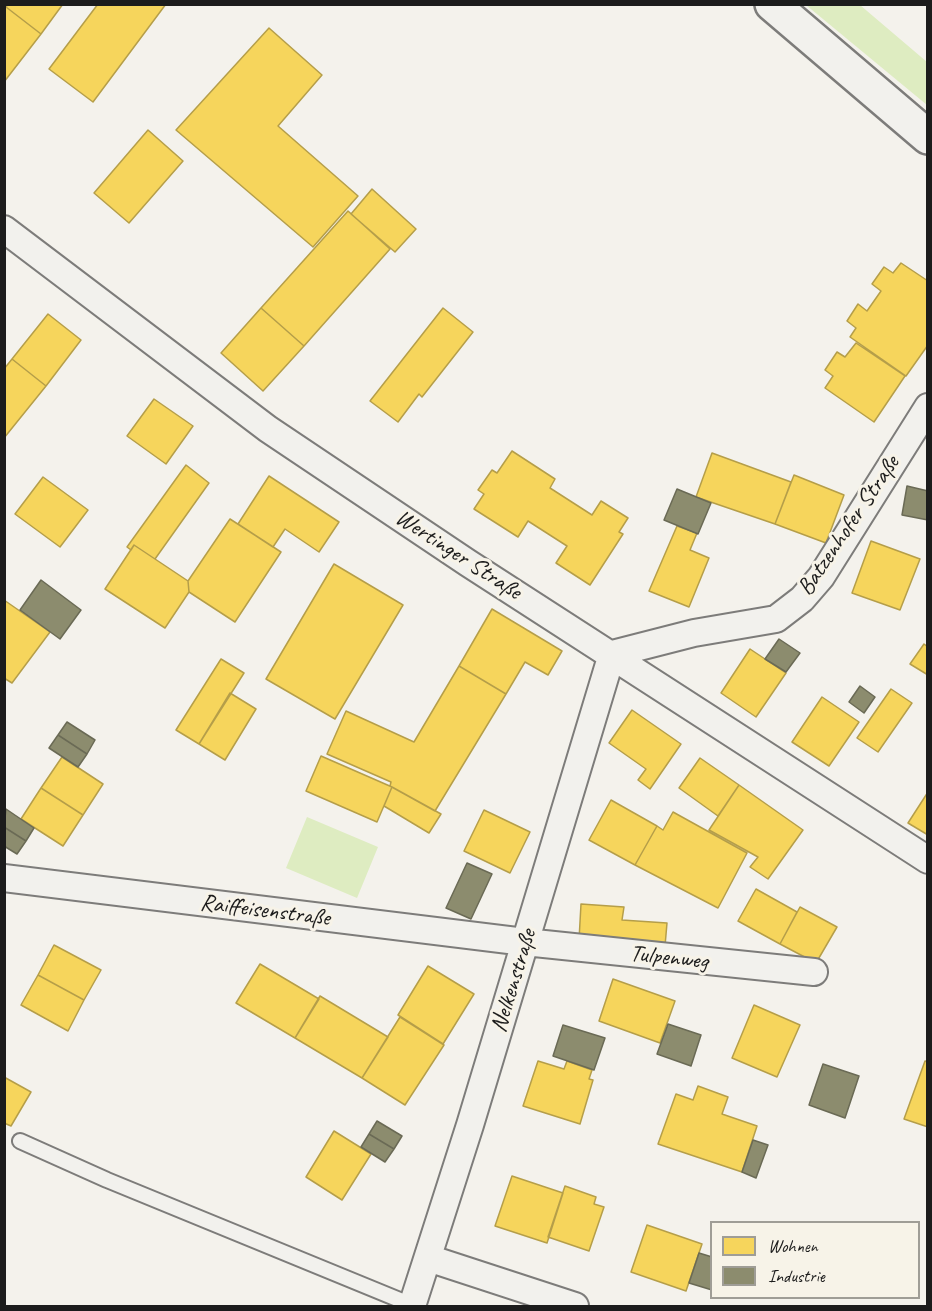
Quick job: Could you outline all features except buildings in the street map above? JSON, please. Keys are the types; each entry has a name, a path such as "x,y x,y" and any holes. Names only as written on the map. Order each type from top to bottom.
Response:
{"main road":[{"path":"772,4 927,136"}],"street":[{"name":"Wertinger Straße","path":"4,229 268,429 468,563 612,654 927,860"},
{"name":"Batzenhofer Straße","path":"612,654 694,633 776,619 802,599 821,577 927,407"},
{"name":"Nelkenstraße","path":"412,1306 612,654"},
{"name":"Raiffeisenstraße","path":"4,878 525,942"},
{"name":"Tulpenweg","path":"525,942 814,972"},
{"path":"428,1258 574,1306"}],"lane":[{"path":"20,1141 107,1180 412,1306"}],"green space":[{"path":"806,5 860,5 927,62 927,105"},
{"path":"307,817 378,847 357,898 286,868"}]}
